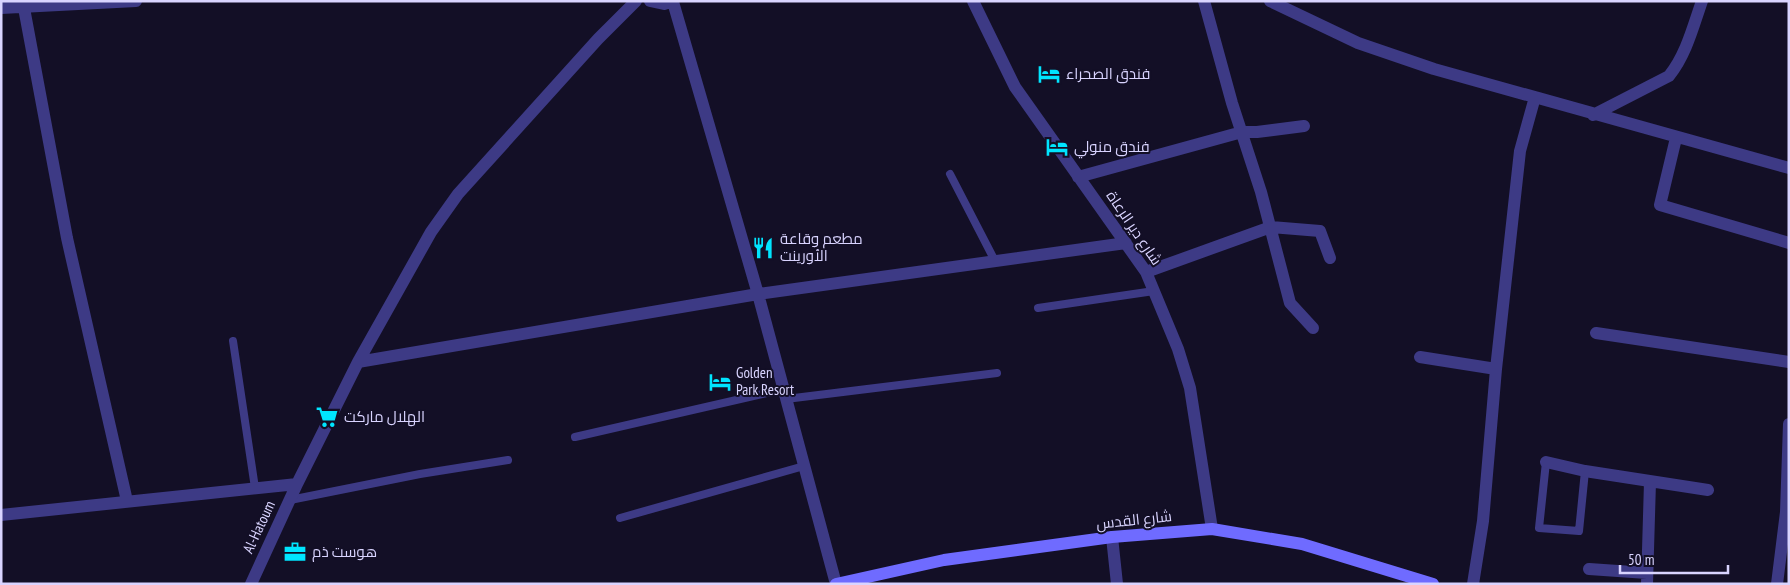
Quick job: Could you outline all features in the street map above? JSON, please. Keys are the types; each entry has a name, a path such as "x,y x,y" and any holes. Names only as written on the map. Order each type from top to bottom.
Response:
{"main road":[{"name":"شارع القدس","path":"836,584 944,560 1112,537 1212,529 1302,544 1433,584"}],"street":[{"path":"1,8 136,1"},
{"name":"Al-Hatoum","path":"251,584 297,484 358,362 431,232 458,194 598,39 636,1"},
{"path":"650,1 664,4 673,2 758,294 836,584"},
{"path":"1204,1 1290,303 1313,328"},
{"path":"1270,1 1358,43 1434,69 1789,168"},
{"path":"1594,114 1669,76 1678,65 1685,50 1702,1"},
{"name":"شارع دير الرعاة","path":"978,2 1015,87 1146,272 1178,350 1190,388 1212,529"},
{"path":"24,8 67,238 127,501"},
{"path":"1472,584 1483,521 1496,369 1520,151 1535,97"},
{"path":"1078,177 1242,132 1304,126"},
{"path":"1676,138 1660,205 1789,243"},
{"path":"1146,272 1270,228 1320,231 1330,258"},
{"path":"358,362 758,294 1126,243"},
{"path":"1596,333 1789,362"},
{"path":"1420,358 1496,369"},
{"path":"1777,584 1786,512 1789,424"},
{"path":"1546,462 1585,471 1708,490"},
{"path":"1589,569 1647,578 1650,482"},
{"path":"1,515 297,484"},
{"path":"1112,537 1117,584"}],"lane":[{"path":"950,174 995,261"},
{"path":"1038,308 1154,291"},
{"path":"233,340 255,488"},
{"path":"575,438 785,394 997,373"},
{"path":"290,500 420,474 508,460"},
{"path":"1546,462 1539,528 1579,531 1585,471"},
{"path":"620,518 804,466"}],"place":[{"name":"فندق الصحراء","path":"1049,74"},
{"name":"فندق منولي","path":"1057,147"},
{"name":"مطعم وقاعة الأورينت","path":"763,248"},
{"name":"Golden Park Resort","path":"720,382"},
{"name":"الهلال ماركت","path":"327,417"},
{"name":"هوست ذم","path":"295,552"}]}
